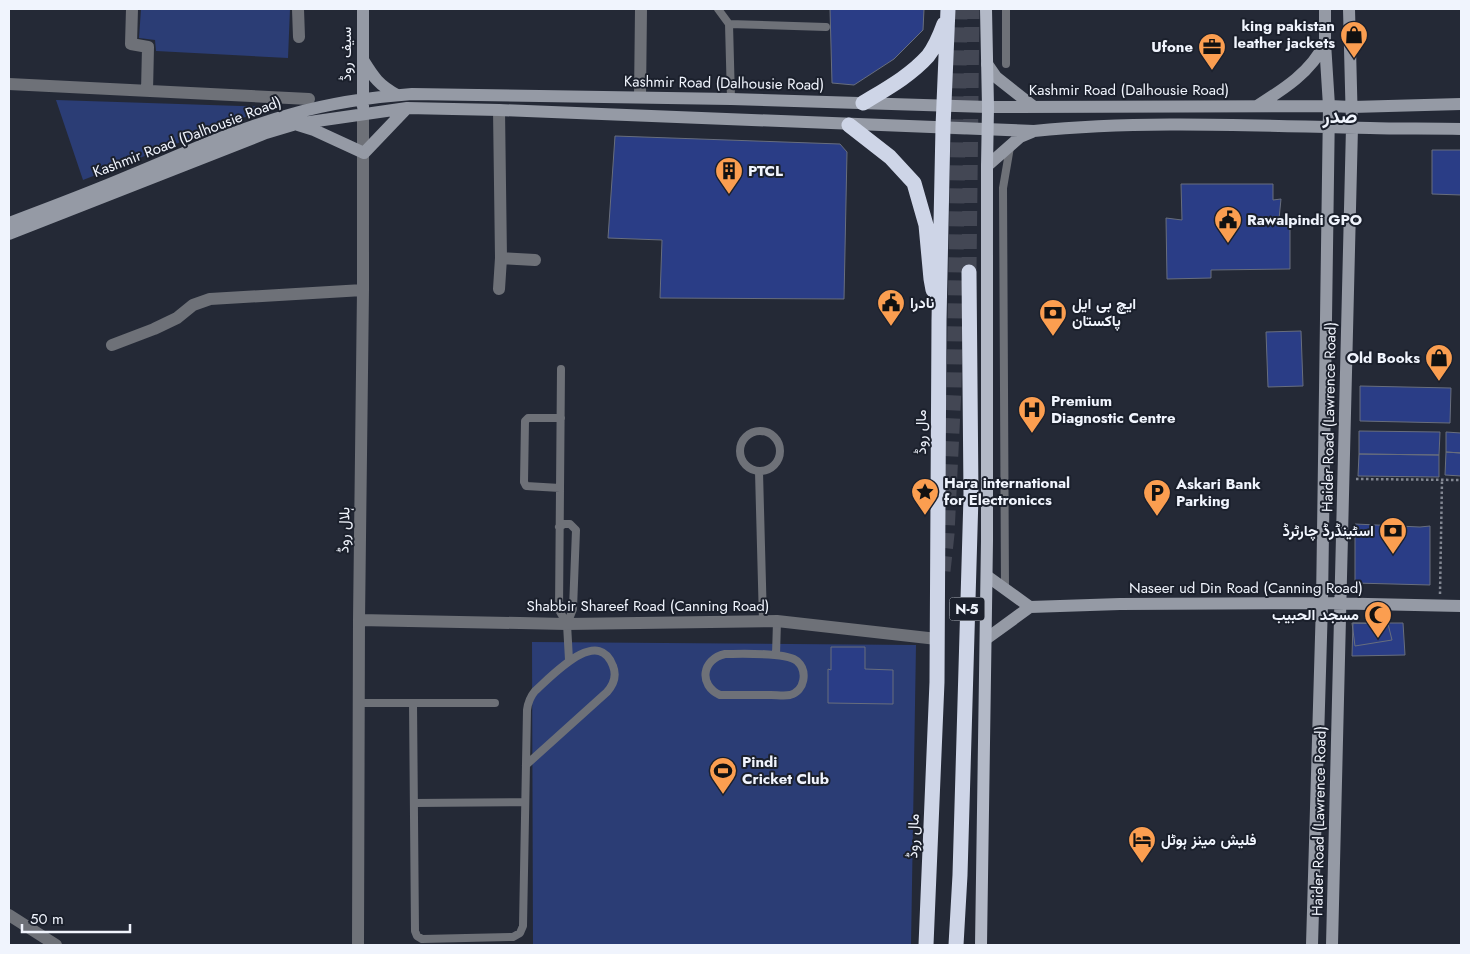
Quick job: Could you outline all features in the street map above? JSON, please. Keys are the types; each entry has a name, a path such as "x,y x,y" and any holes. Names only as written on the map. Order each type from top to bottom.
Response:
{"highway":[{"path":"863,103 901,80 928,56 939,39 948,13"},
{"name":"مال روڈ","path":"926,945 938,682 940,321 943,127 948,13"},
{"path":"849,125 890,157 914,183 926,226 931,279 940,321"},
{"name":"N-5","path":"956,945 960,875 971,496 969,272"}],"main road":[{"path":"981,945 987,576 988,108 986,9"}],"street":[{"path":"132,9 131,44 148,47 147,91"},
{"path":"298,9 299,37"},
{"name":"سیف روڈ","path":"363,9 363,115"},
{"path":"640,97 641,9"},
{"path":"1312,945 1322,603 1329,106 1325,9"},
{"name":"Haider Road (Lawrence Road)","path":"1332,945 1352,127 1349,9"},
{"path":"1257,106 1296,79 1308,68 1319,55 1325,43"},
{"path":"363,60 374,78 384,88 397,95"},
{"path":"987,64 996,77 1034,107"},
{"path":"9,84 309,99"},
{"name":"Kashmir Road (Dalhousie Road)","path":"9,223 116,182 227,136 292,114 397,95 640,97 988,108 1352,107 1461,104"},
{"path":"296,124 314,130 364,153 407,108"},
{"name":"Kashmir Road (Dalhousie Road)","path":"9,234 254,136 296,124 407,108 1034,131 1177,124 1461,128"},
{"path":"499,110 501,258 499,289"},
{"name":"ہلال روڈ","path":"358,945 363,115"},
{"path":"987,166 1020,137 1034,131"},
{"path":"501,258 534,260"},
{"path":"112,345 154,329 177,318 193,305 210,299 363,290"},
{"path":"986,639 1030,607 987,576"},
{"name":"Naseer ud Din Road (Canning Road)","path":"1030,607 1120,604 1322,603 1461,606"},
{"name":"Shabbir Shareef Road (Canning Road)","path":"359,620 567,624 777,621 937,639"},
{"path":"9,915 56,945"}],"lane":[{"path":"718,9 730,24 730,99"},
{"path":"1006,9 1006,64"},
{"path":"730,24 826,27"},
{"path":"1005,589 1003,188 1011,144"},
{"path":"561,369 559,610 567,624 569,660"},
{"path":"560,488 526,486 524,482 525,421 528,418 561,418"},
{"path":"765,431 773,435 778,442 780,450 779,459 774,466 759,472 750,469 744,464 740,456 740,448 748,434 765,431"},
{"path":"759,472 762,621"},
{"path":"559,527 564,524 570,524 576,530 574,609 567,624"},
{"path":"776,655 777,621"},
{"path":"413,703 415,931 417,936 422,939 513,937 520,932 523,926 526,710 530,696 569,660 579,654 591,651 604,655 612,662 615,671 613,685 526,765"},
{"path":"725,654 776,655 797,660 803,668 802,685 789,695 720,695 715,693 706,682 706,669 709,663 718,656 725,654"},
{"path":"359,703 495,702"},
{"path":"414,803 525,802"}],"path":[{"path":"1344,479 1461,480"},
{"path":"1440,605 1442,480"}],"shaded area":[{"path":"141,9 290,9 288,58 156,51 155,40 139,38"},
{"path":"56,100 271,107 83,180"},
{"name":"Pindi Cricket Club","path":"532,642 916,645 911,945 533,945"}],"building":[{"path":"830,9 924,9 923,30 894,59 854,85 832,83"},
{"name":"PTCL","path":"615,136 840,144 847,152 844,299 660,298 662,240 608,238"},
{"path":"1432,150 1461,150 1461,195 1432,194"},
{"name":"Rawalpindi GPO","path":"1181,184 1273,184 1273,200 1281,199 1279,219 1290,219 1290,269 1211,270 1211,278 1167,279 1166,218 1182,220"},
{"path":"1301,331 1303,386 1268,387 1266,332"},
{"path":"1360,386 1451,388 1450,423 1360,421"},
{"path":"1359,431 1440,432 1439,455 1359,454"},
{"path":"1446,432 1461,433 1461,453 1446,452"},
{"path":"1446,452 1461,453 1461,476 1445,475"},
{"path":"1359,454 1439,455 1439,477 1358,476"},
{"name":"اسٹینڈرڈ چارٹرڈ","path":"1355,524 1430,526 1430,585 1355,583"},
{"name":"مسجد الحبیب","path":"1352,623 1388,624 1392,640 1355,646"},
{"name":"مسجد الحبیب","path":"1353,623 1403,623 1405,655 1352,656"},
{"path":"831,647 865,647 865,669 893,670 893,704 828,703 828,669 831,670"}],"tunnel":[{"path":"943,571 947,534 954,389 960,9"},
{"path":"969,272 972,9"}],"place":[{"name":"king pakistan leather jackets","path":"1354,59"},
{"name":"Ufone","path":"1212,71"},
{"name":"PTCL","path":"729,195"},
{"name":"Rawalpindi GPO","path":"1228,244"},
{"name":"نادرا","path":"891,327"},
{"name":"ایچ بی ایل پاکستان","path":"1053,337"},
{"name":"Old Books","path":"1439,382"},
{"name":"Premium Diagnostic Centre","path":"1032,434"},
{"name":"Hara international for Electroniccs","path":"925,516"},
{"name":"Askari Bank Parking","path":"1157,517"},
{"name":"اسٹینڈرڈ چارٹرڈ","path":"1393,555"},
{"name":"مسجد الحبیب","path":"1378,639"},
{"name":"Pindi Cricket Club","path":"723,795"},
{"name":"فلیش مینز ہوٹل","path":"1142,864"}],"district":[{"name":"صدر","path":"1340,116"}]}
